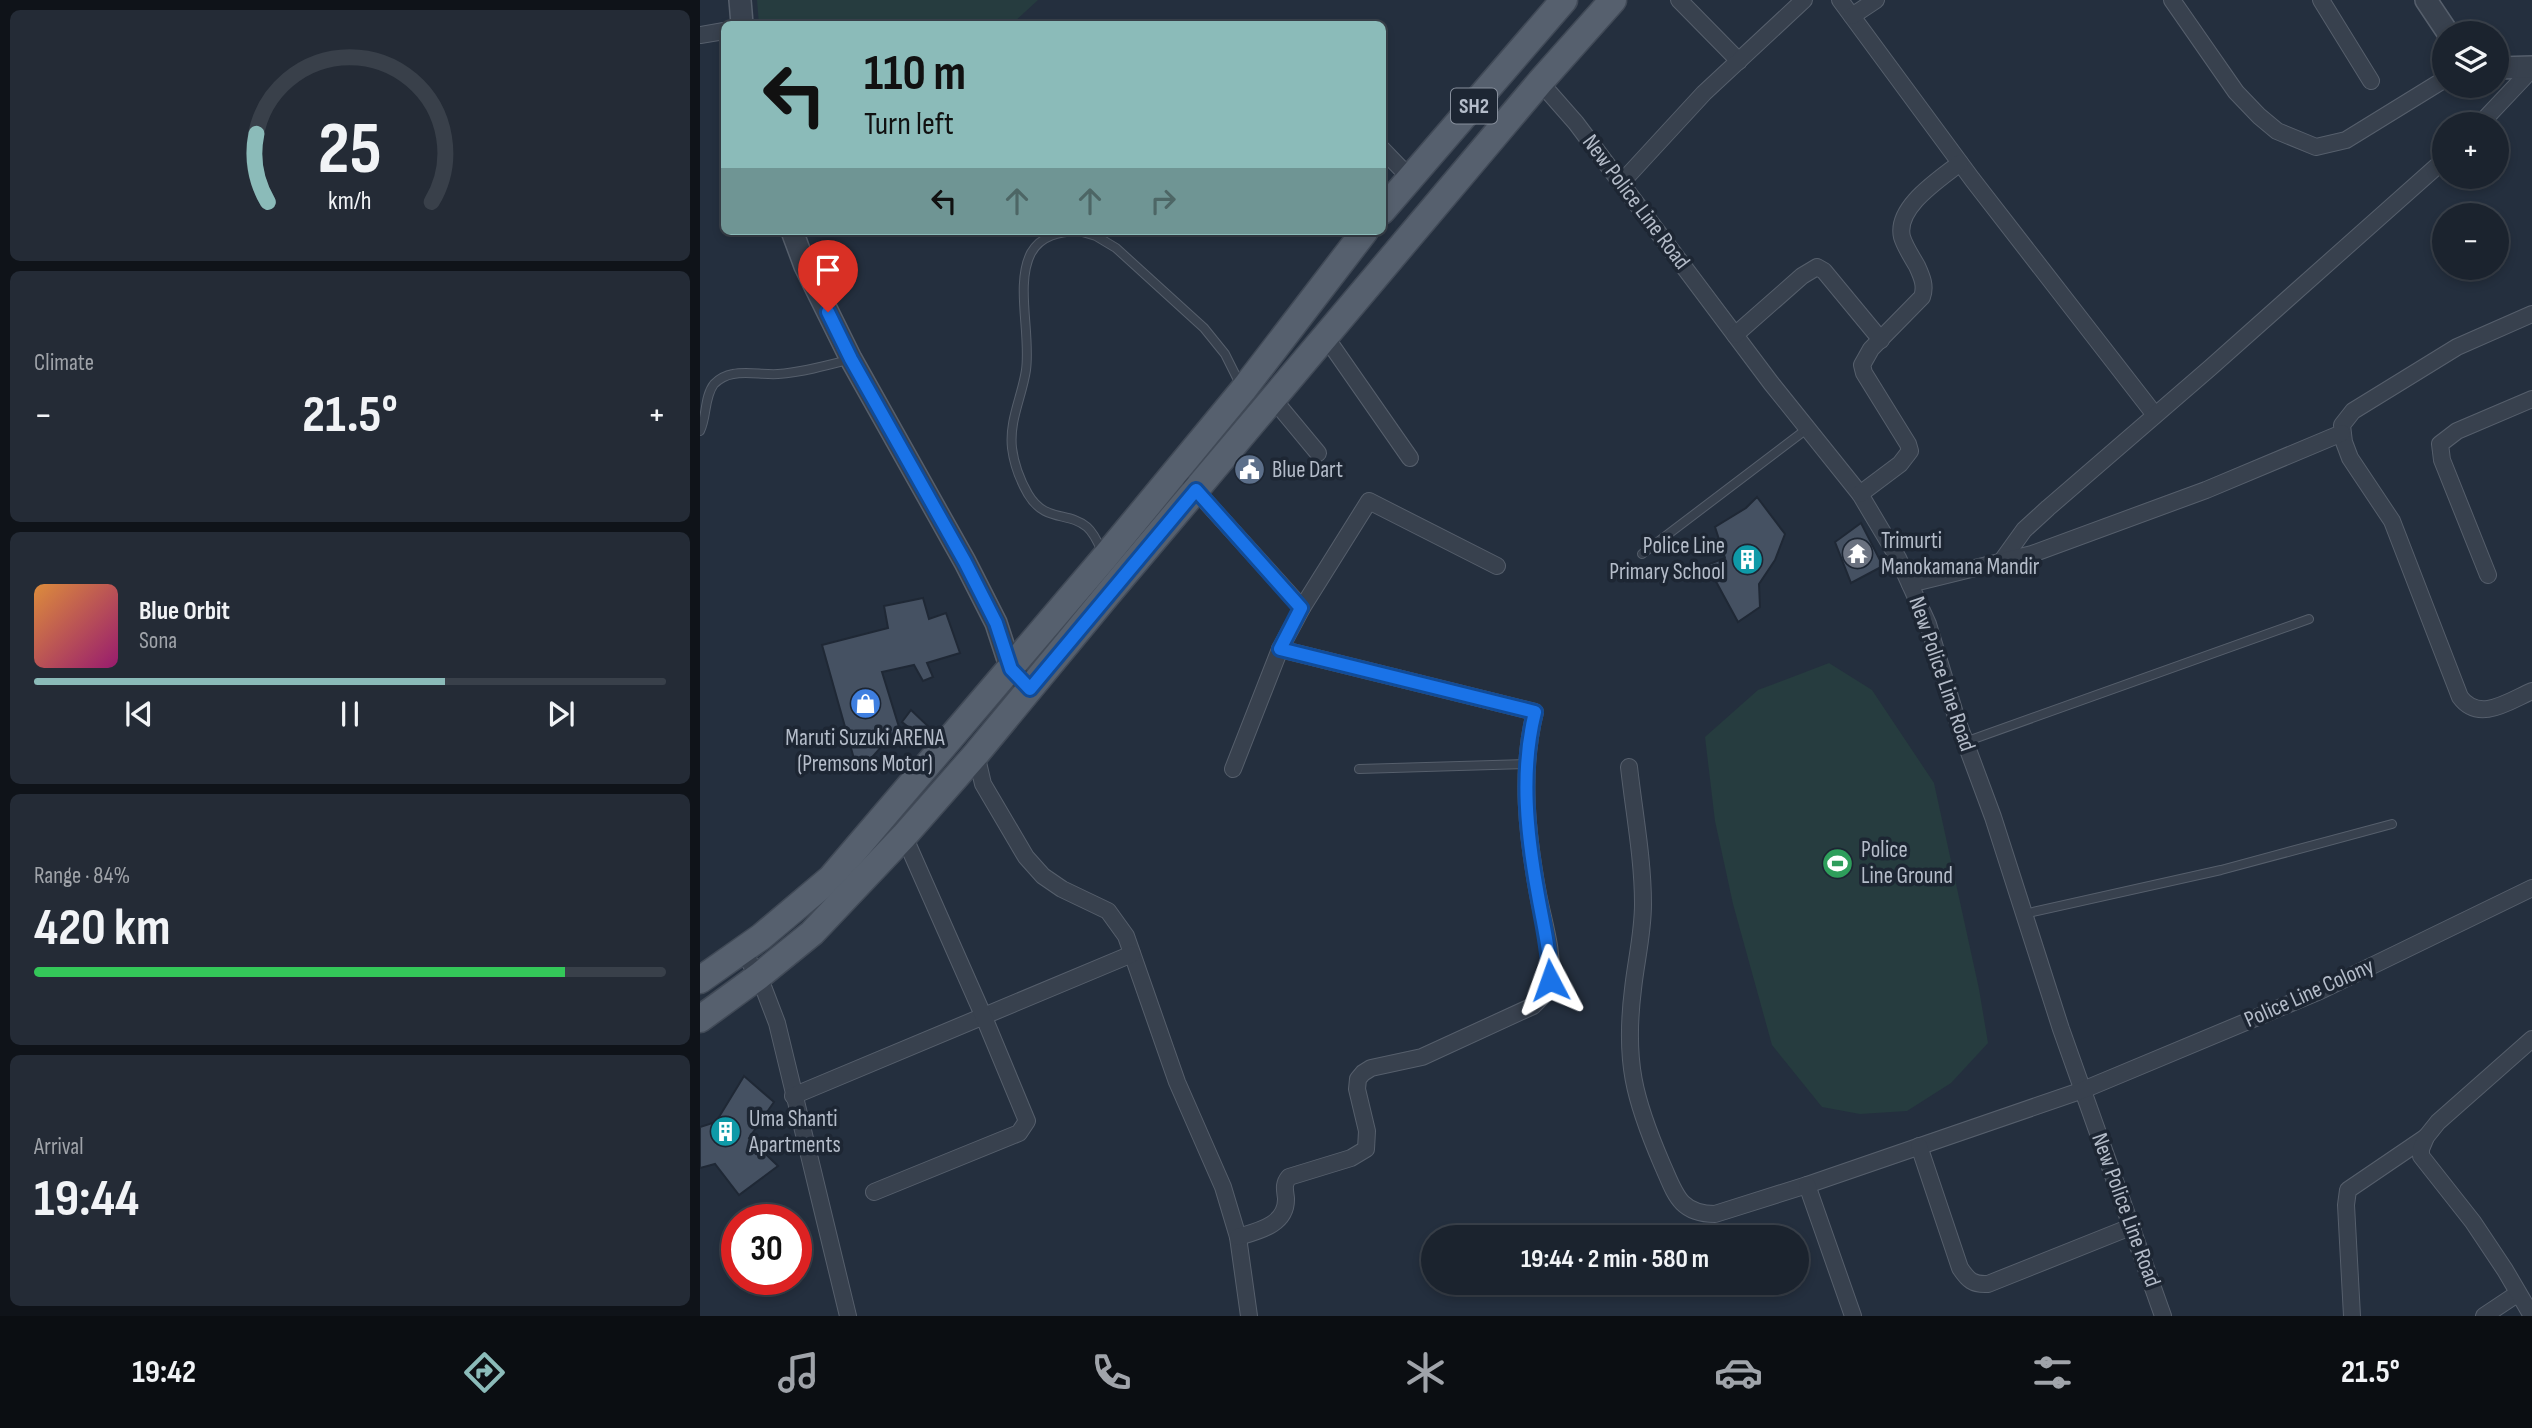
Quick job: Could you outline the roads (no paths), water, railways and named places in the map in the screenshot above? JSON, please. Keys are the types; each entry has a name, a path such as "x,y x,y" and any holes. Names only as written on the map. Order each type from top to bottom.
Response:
{"main road":[{"name":"SH2","path":"1386,206 1564,0"},
{"name":"SH2","path":"700,1019 812,933 904,836 976,754 1540,82 1613,0"},
{"path":"700,980 743,951 831,878 1105,557 1242,390 1362,235"}],"street":[{"path":"740,0 742,21"},
{"path":"1679,0 1739,61"},
{"path":"1622,182 1704,93 1804,0"},
{"path":"1840,0 1960,163 2155,415"},
{"path":"1852,16 1876,0"},
{"path":"2172,0 2236,92 2259,116 2277,131 2316,147 2346,140 2432,87"},
{"path":"2321,0 2371,81"},
{"path":"2426,0 2440,21"},
{"path":"700,35 721,32"},
{"path":"2509,68 2532,68"},
{"path":"2491,112 2532,68"},
{"name":"New Police Line Road","path":"1540,82 1622,182 1735,335 1860,494 1898,558 1928,624 1965,743 1993,817 2082,1090 2133,1226 2163,1316"},
{"path":"1386,153 1410,179"},
{"path":"1860,494 1900,464 1910,451 1864,373 1862,365 1865,357 1922,297 1925,290 1923,279 1901,234 1903,221 1913,202 1960,163"},
{"path":"2001,562 2024,530 2432,170"},
{"path":"794,235 805,265 851,359 965,562 996,623 1011,669 1030,689"},
{"path":"1735,335 1802,276 1817,267 1824,271 1881,340"},
{"path":"2532,314 2457,347 2353,411 2345,418 2342,433 2350,458 2392,521 2463,702 2473,709 2483,711 2532,691"},
{"path":"1325,336 1410,457"},
{"path":"2488,575 2442,460 2440,444 2457,431 2532,399"},
{"path":"1273,400 1318,453"},
{"path":"1910,584 2032,554 2206,490 2342,433"},
{"path":"1176,470 1301,608"},
{"path":"1233,769 1280,649 1301,608 1369,501 1497,566"},
{"path":"1238,1237 1276,1223 1283,1213 1286,1202 1285,1182 1289,1177 1351,1158 1366,1149 1367,1131 1357,1089 1357,1079 1363,1073 1371,1068 1422,1057 1533,1006 1544,995 1550,980 1550,957 1531,854 1526,794 1528,741 1535,712 1280,649"},
{"path":"976,754 983,784 1026,857 1043,876 1062,889 1108,911 1126,936 1177,1082 1223,1187 1238,1237 1249,1316"},
{"name":"Police Line Colony","path":"1629,767 1643,904 1629,1032 1634,1088 1644,1122 1675,1194 1686,1209 1715,1214 2082,1090 2320,991 2532,888"},
{"path":"874,1192 1020,1133 1027,1121 904,836"},
{"path":"743,951 759,976 777,1023 848,1316"},
{"path":"793,1096 1132,954"},
{"path":"2532,1039 2438,1122 2426,1137 2421,1149 2426,1165 2473,1222 2532,1316"},
{"path":"2352,1316 2346,1205 2348,1191 2426,1137"},
{"path":"1919,1146 1960,1268 1967,1279 1976,1285 1988,1284 2133,1226"},
{"path":"1807,1185 1853,1316"},
{"path":"2484,1316 2517,1294"}],"lane":[{"path":"1053,235 1043,239 1032,250 1026,266 1026,372 1012,427 1012,449 1018,474 1040,508 1054,516 1084,524 1092,532 1105,557"},
{"path":"1092,235 1116,248 1204,328 1225,354 1242,390"},
{"path":"700,431 708,397 713,385 721,378 734,373 778,374 851,359"},
{"path":"1642,554 1808,428"},
{"path":"1965,743 2309,619"},
{"path":"1359,769 1527,764"},
{"path":"2024,914 2221,870 2392,824"}],"place":[{"name":"Blue Dart","path":"1249,470"},
{"name":"Trimurti Manokamana Mandir","path":"1858,554"},
{"name":"Police Line Primary School","path":"1748,559"},
{"name":"Maruti Suzuki ARENA (Premsons Motor)","path":"865,704"},
{"name":"Police Line Ground","path":"1838,863"},
{"name":"Uma Shanti Apartments","path":"726,1132"}]}
